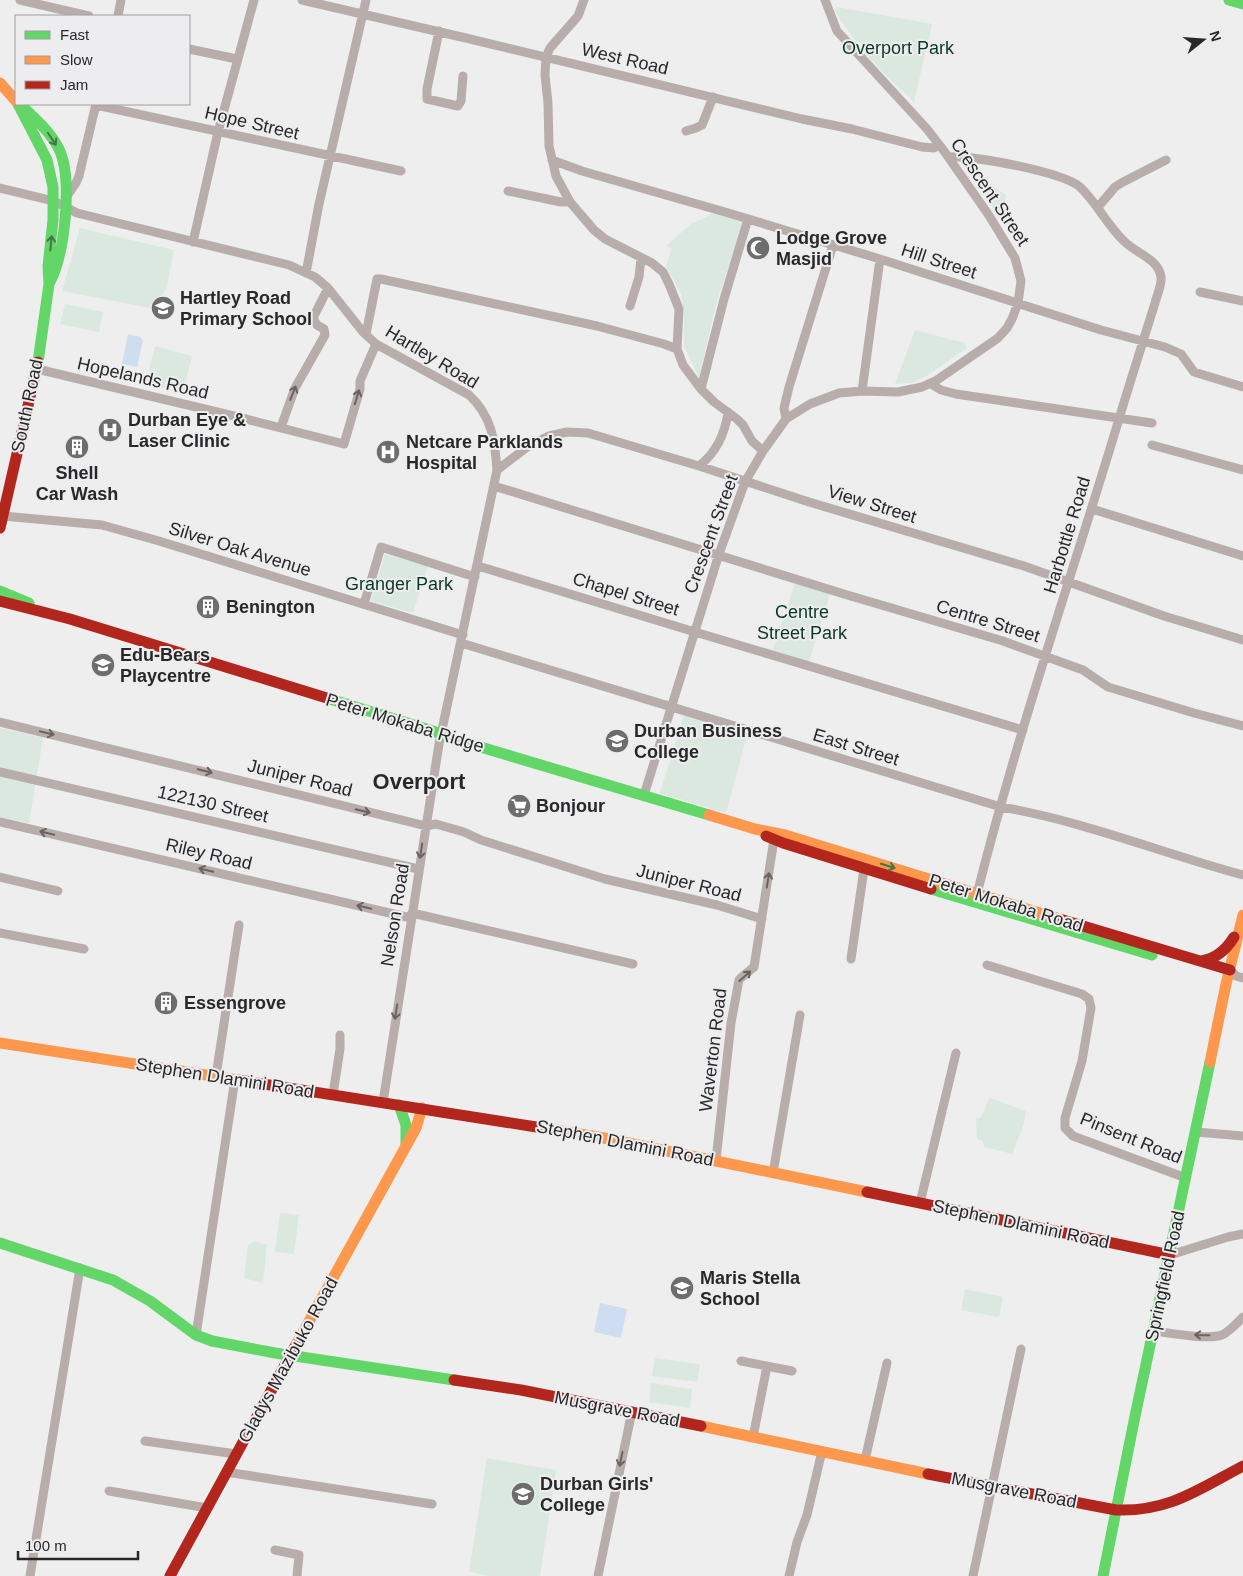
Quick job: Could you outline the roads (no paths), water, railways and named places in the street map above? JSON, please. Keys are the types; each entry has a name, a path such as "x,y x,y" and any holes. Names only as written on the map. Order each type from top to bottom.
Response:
{"street":[{"path":"20,0 85,15"},
{"path":"118,15 121,0"},
{"path":"193,242 218,132 254,0"},
{"name":"West Road","path":"302,0 922,147 934,148 939,145"},
{"path":"306,272 366,0"},
{"path":"584,0 578,16 550,48 546,57 545,75 549,146 556,176 570,202 605,240 658,267 663,272 679,309 677,350 686,370 714,402 743,425 752,441 763,452"},
{"name":"Crescent Street","path":"644,795 719,554 745,482 786,419 824,398 839,393 911,391 931,384 998,338 1007,328 1018,303 1021,281 1016,258 988,214 949,157 927,129 837,31 825,0"},
{"path":"1229,0 1243,4"},
{"path":"439,31 427,89 427,99 458,106 461,101 463,76"},
{"path":"190,48 237,59"},
{"path":"0,83 15,100"},
{"path":"686,131 702,126 713,97"},
{"name":"South Road","path":"19,105 47,160 51,175 54,201 48,266 50,284"},
{"name":"South Road","path":"1,522 37,369 50,284 57,268 67,196 67,178 59,149 42,126 20,105"},
{"path":"67,196 79,176 96,105"},
{"name":"Hope Street","path":"100,105 330,157 401,171"},
{"path":"949,157 972,158 1066,179 1079,187 1098,207 1122,182 1166,160"},
{"name":"Hill Street","path":"552,160 582,171 880,259 1178,352 1184,357 1191,370 1197,374 1243,387"},
{"name":"Hartley Road","path":"0,188 54,201 77,213 289,265 306,272 328,288 376,344 453,385 469,395 479,405 488,421 494,439 497,470 441,734"},
{"path":"508,191 561,202 570,202"},
{"name":"Harbottle Road","path":"977,894 1023,730 1070,583 1160,282 1160,273 1151,261 1129,246 1119,236 1098,207"},
{"path":"701,389 724,299 748,219"},
{"path":"786,419 784,408 789,387 833,245"},
{"path":"630,306 639,277 641,258"},
{"path":"862,391 880,259"},
{"path":"366,334 378,279 382,279 596,326 664,344 677,350"},
{"path":"281,427 295,388 325,335 324,328 317,325 313,318 328,288"},
{"path":"1200,292 1243,301"},
{"name":"Hopelands Road","path":"37,369 281,427 344,444 360,389 360,381 376,344"},
{"path":"931,384 941,390 956,394 1152,423"},
{"path":"699,466 718,445 725,430 728,412"},
{"name":"View Street","path":"497,470 530,445 540,440 567,432 588,433 1024,566 1164,616 1243,640"},
{"path":"1152,445 1243,470"},
{"name":"Centre Street","path":"494,486 1003,641 1084,670 1108,687 1243,726"},
{"path":"1092,509 1243,556"},
{"name":"Silver Oak Avenue","path":"1,522 102,525 364,604 462,639"},
{"path":"364,604 381,547 475,577"},
{"name":"Chapel Street","path":"478,566 1023,730"},
{"name":"Peter Mokaba Ridge","path":"1,593 56,615 450,738 644,795 774,836"},
{"name":"East Street","path":"462,639 671,707 1001,807 1029,812 1076,825 1243,875"},
{"name":"Juniper Road","path":"0,722 426,826 440,825 464,832 481,840 605,879 717,905 762,919"},
{"name":"Nelson Road","path":"383,1102 418,869 441,734"},
{"name":"122130 Street","path":"0,772 418,869"},
{"name":"Riley Road","path":"0,822 632,964"},
{"name":"Peter Mokaba Road","path":"774,836 864,869 977,894 1199,961 1234,975"},
{"name":"Peter Mokaba Road","path":"774,836 1234,975"},
{"name":"Waverton Road","path":"716,1160 731,1023 738,984 742,977 754,967 774,836"},
{"path":"850,959 864,869"},
{"path":"0,877 58,891"},
{"path":"1199,961 1210,960 1221,954 1232,941 1243,915"},
{"path":"216,1076 239,925"},
{"name":"Springfield Road","path":"1103,1576 1196,1132 1234,975 1239,928"},
{"path":"0,933 84,949"},
{"name":"Pinsent Road","path":"987,965 1082,994 1089,999 1091,1008 1082,1062 1065,1118 1065,1128 1068,1132 1072,1136 1186,1178"},
{"path":"773,1173 800,1015"},
{"path":"333,1094 340,1048 340,1035"},
{"name":"Stephen Dlamini Road","path":"0,1043 604,1138 1170,1255 1243,1234"},
{"path":"920,1203 956,1053"},
{"path":"196,1335 235,1079"},
{"path":"399,1105 406,1125 406,1144"},
{"name":"Gladys Mazibuko Road","path":"170,1576 416,1128 422,1108"},
{"path":"1196,1132 1243,1136"},
{"name":"Musgrave Road","path":"0,1243 80,1268 126,1286 196,1335 212,1341 290,1355 521,1390 632,1411 894,1467 1116,1510 1138,1511 1169,1504 1243,1466"},
{"path":"30,1576 80,1268"},
{"path":"1154,1331 1201,1336 1221,1335 1232,1328 1243,1317"},
{"path":"974,1576 1021,1349"},
{"path":"741,1361 792,1371"},
{"path":"865,1460 887,1363"},
{"path":"753,1437 767,1366"},
{"path":"598,1576 632,1411"},
{"path":"145,1441 236,1454"},
{"path":"789,1576 807,1515 822,1451"},
{"path":"226,1472 432,1504"},
{"path":"1121,1484 1127,1501 1138,1511"},
{"path":"110,1491 207,1508"},
{"path":"275,1550 299,1555 297,1576"}],"water":[{"path":"128,334 140,337 143,340 137,367 122,364"},
{"path":"600,1303 627,1309 621,1338 594,1332"}],"place":[{"name":"Lodge Grove Masjid","path":"758,248"},
{"name":"Hartley Road Primary School","path":"163,308"},
{"name":"Durban Eye & Laser Clinic","path":"110,430"},
{"name":"Shell Car Wash","path":"77,447"},
{"name":"Netcare Parklands Hospital","path":"388,452"},
{"name":"Benington","path":"208,607"},
{"name":"Edu-Bears Playcentre","path":"103,665"},
{"name":"Durban Business College","path":"617,741"},
{"name":"Bonjour","path":"519,806"},
{"name":"Essengrove","path":"166,1003"},
{"name":"Maris Stella School","path":"682,1288"},
{"name":"Durban Girls' College","path":"523,1494"}],"district":[{"name":"Overport","path":"419,781"}],"park label":[{"name":"Overport Park","path":"898,48"},
{"name":"Granger Park","path":"399,584"},
{"name":"Centre Street Park","path":"802,622"}]}
